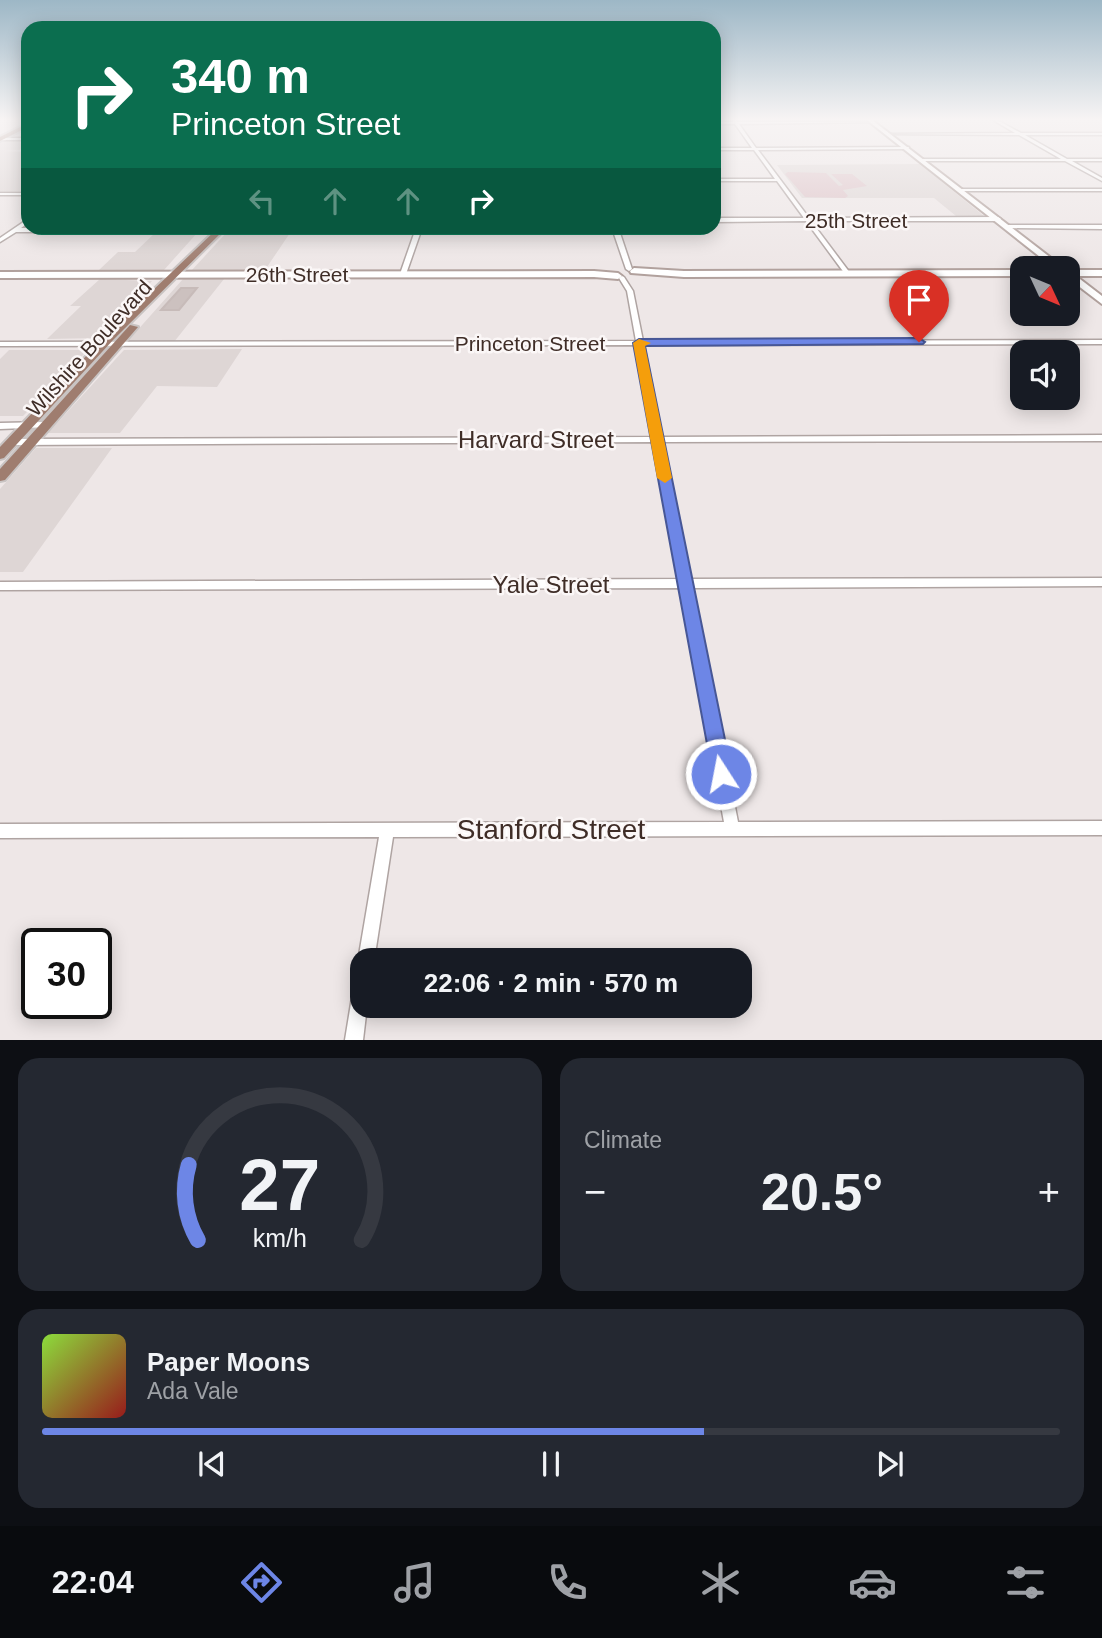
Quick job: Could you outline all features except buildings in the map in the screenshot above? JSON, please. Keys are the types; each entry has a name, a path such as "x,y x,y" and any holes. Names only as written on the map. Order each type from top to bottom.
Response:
{"main road":[{"name":"Wilshire Boulevard","path":"0,455 103,344 175,275 211,235"},
{"name":"Wilshire Boulevard","path":"0,477 172,284 175,275"}],"street":[{"path":"770,169 847,273"},
{"path":"934,169 1045,256"},
{"path":"1082,169 1102,180"},
{"path":"721,180 779,180"},
{"path":"962,190 1102,190"},
{"path":"0,194 21,194"},
{"name":"25th Street","path":"721,220 998,219"},
{"path":"0,240 21,226"},
{"path":"1008,227 1102,227"},
{"path":"15,230 21,230"},
{"path":"402,274 416,235"},
{"path":"619,235 732,829"},
{"name":"26th Street","path":"0,275 1010,273"},
{"path":"1080,273 1102,273"},
{"path":"1080,283 1102,301"},
{"name":"Princeton Street","path":"0,344 1102,342"},
{"path":"0,426 46,425"},
{"name":"Harvard Street","path":"13,442 1102,438"},
{"name":"Yale Street","path":"0,586 1102,582"},
{"name":"Stanford Street","path":"0,831 1102,828"},
{"path":"368,948 387,830"},
{"path":"354,1040 357,1018"}],"shaded area":[{"path":"0,169 21,169 21,191 0,191"},
{"path":"780,169 926,169 984,216 956,216 934,198 802,198"},
{"path":"826,173 839,186 843,185 831,174 852,174 867,186 843,190 848,196 845,198 805,197 785,174"},
{"path":"153,235 195,235 164,270 99,270 118,252 135,252"},
{"path":"224,235 289,235 265,270 192,270"},
{"path":"100,279 152,281 99,338 47,339 81,306 70,306"},
{"path":"183,279 224,279 174,342 127,342"},
{"path":"242,349 217,387 157,386 120,433 48,433 124,350"},
{"path":"9,350 88,350 23,416 0,416 0,359"},
{"path":"36,448 112,448 23,572 0,572 0,489"}],"slow traffic":[{"path":"645,343 639,343 665,478"}],"route":[{"path":"721,774 639,343 919,342"}]}
